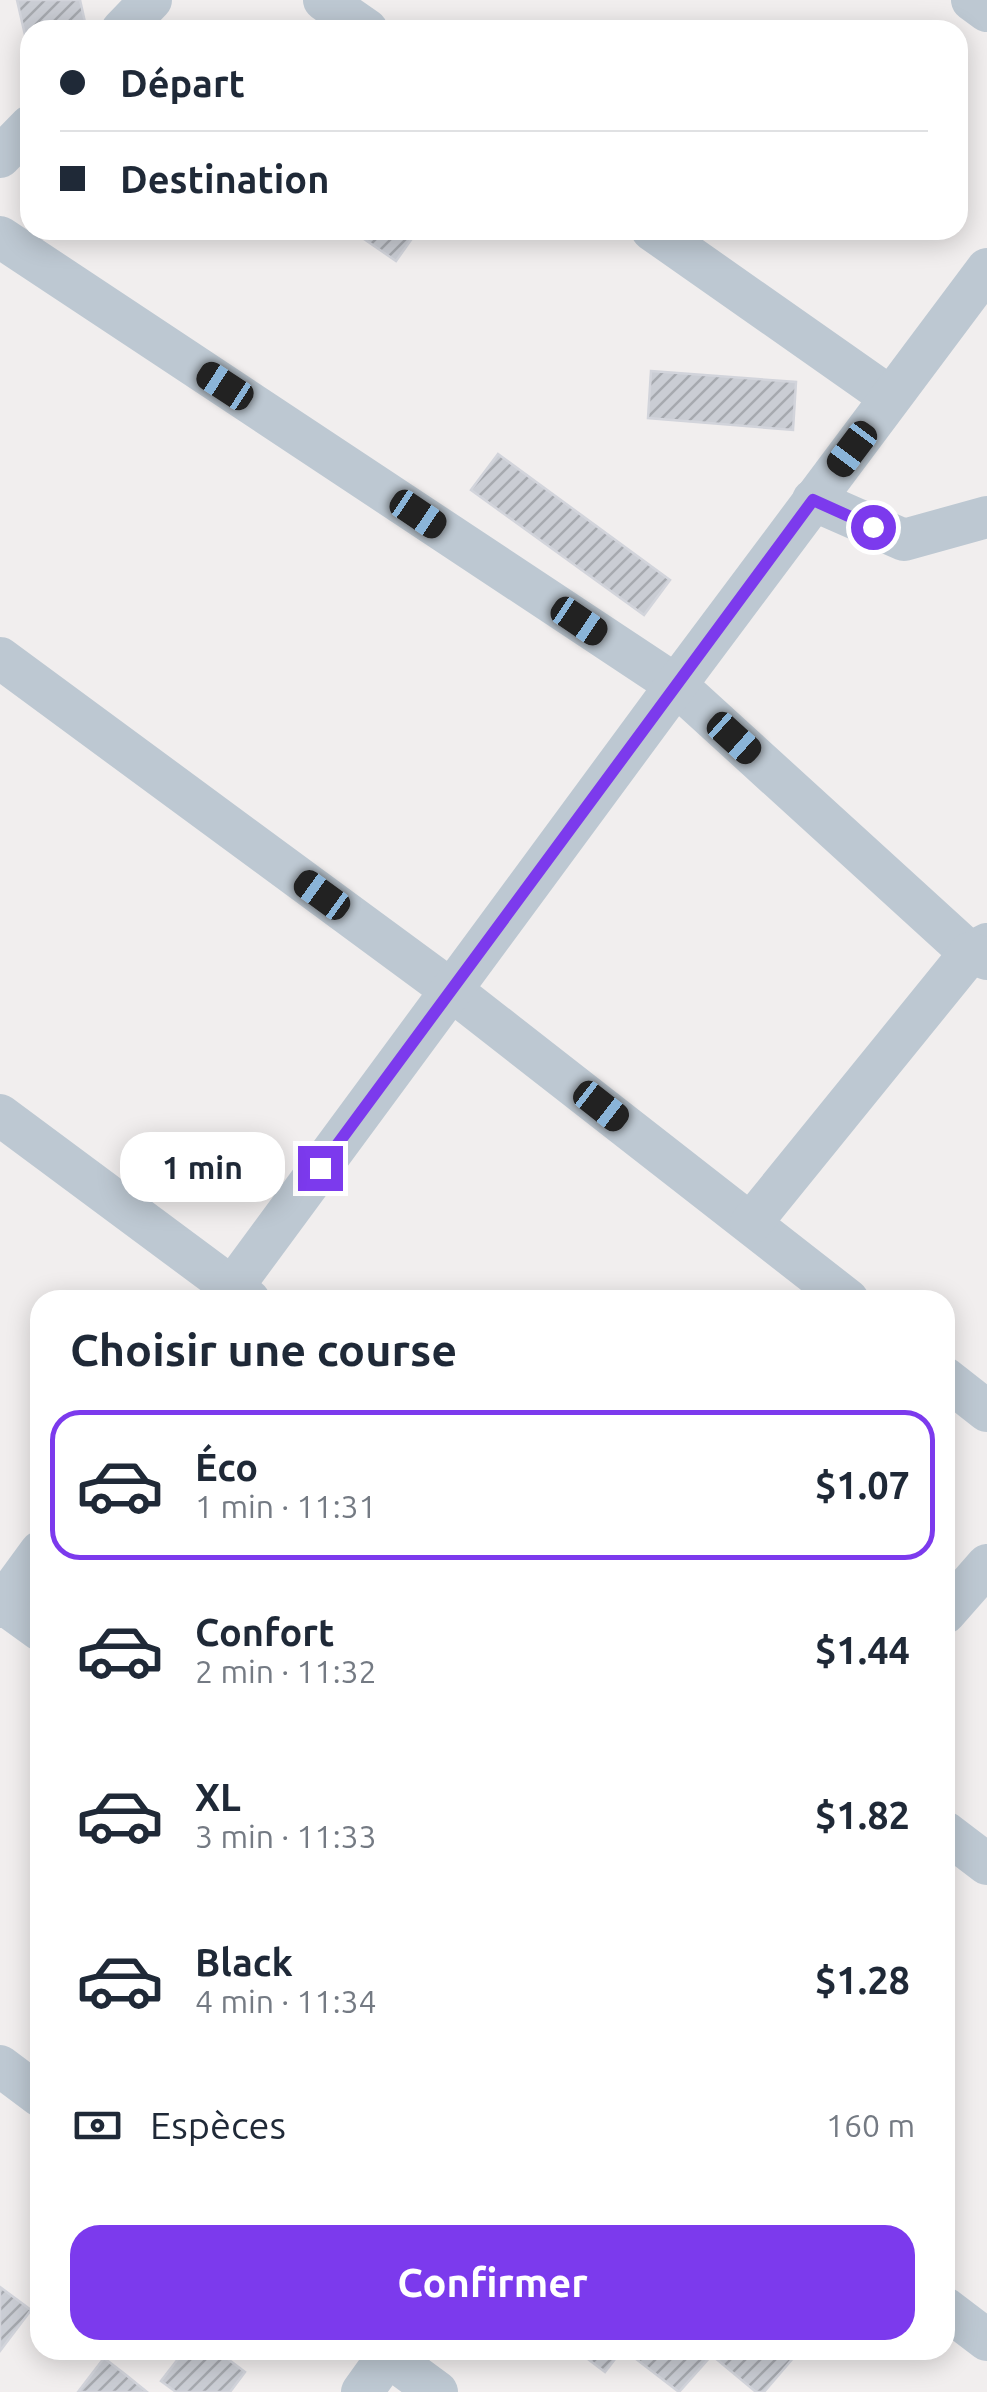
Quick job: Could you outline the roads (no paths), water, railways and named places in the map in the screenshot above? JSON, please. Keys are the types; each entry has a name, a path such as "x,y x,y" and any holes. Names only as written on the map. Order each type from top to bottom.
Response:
{"street":[{"path":"132,20 151,0"},
{"path":"324,0 353,20"},
{"path":"972,0 987,11"},
{"path":"0,158 20,137"},
{"path":"0,237 676,684 981,952 751,1223"},
{"path":"666,240 890,398"},
{"path":"239,1290 451,990 987,269"},
{"path":"813,500 904,540 987,517"},
{"path":"0,658 451,990 835,1290"},
{"path":"0,1114 227,1290"},
{"path":"955,1386 987,1411"},
{"path":"30,1565 1,1604 30,1623"},
{"path":"955,1602 987,1565"},
{"path":"955,1840 987,1864"},
{"path":"0,2066 30,2088"},
{"path":"955,2316 987,2340"},
{"path":"362,2392 382,2360"},
{"path":"397,2360 437,2392"}]}
